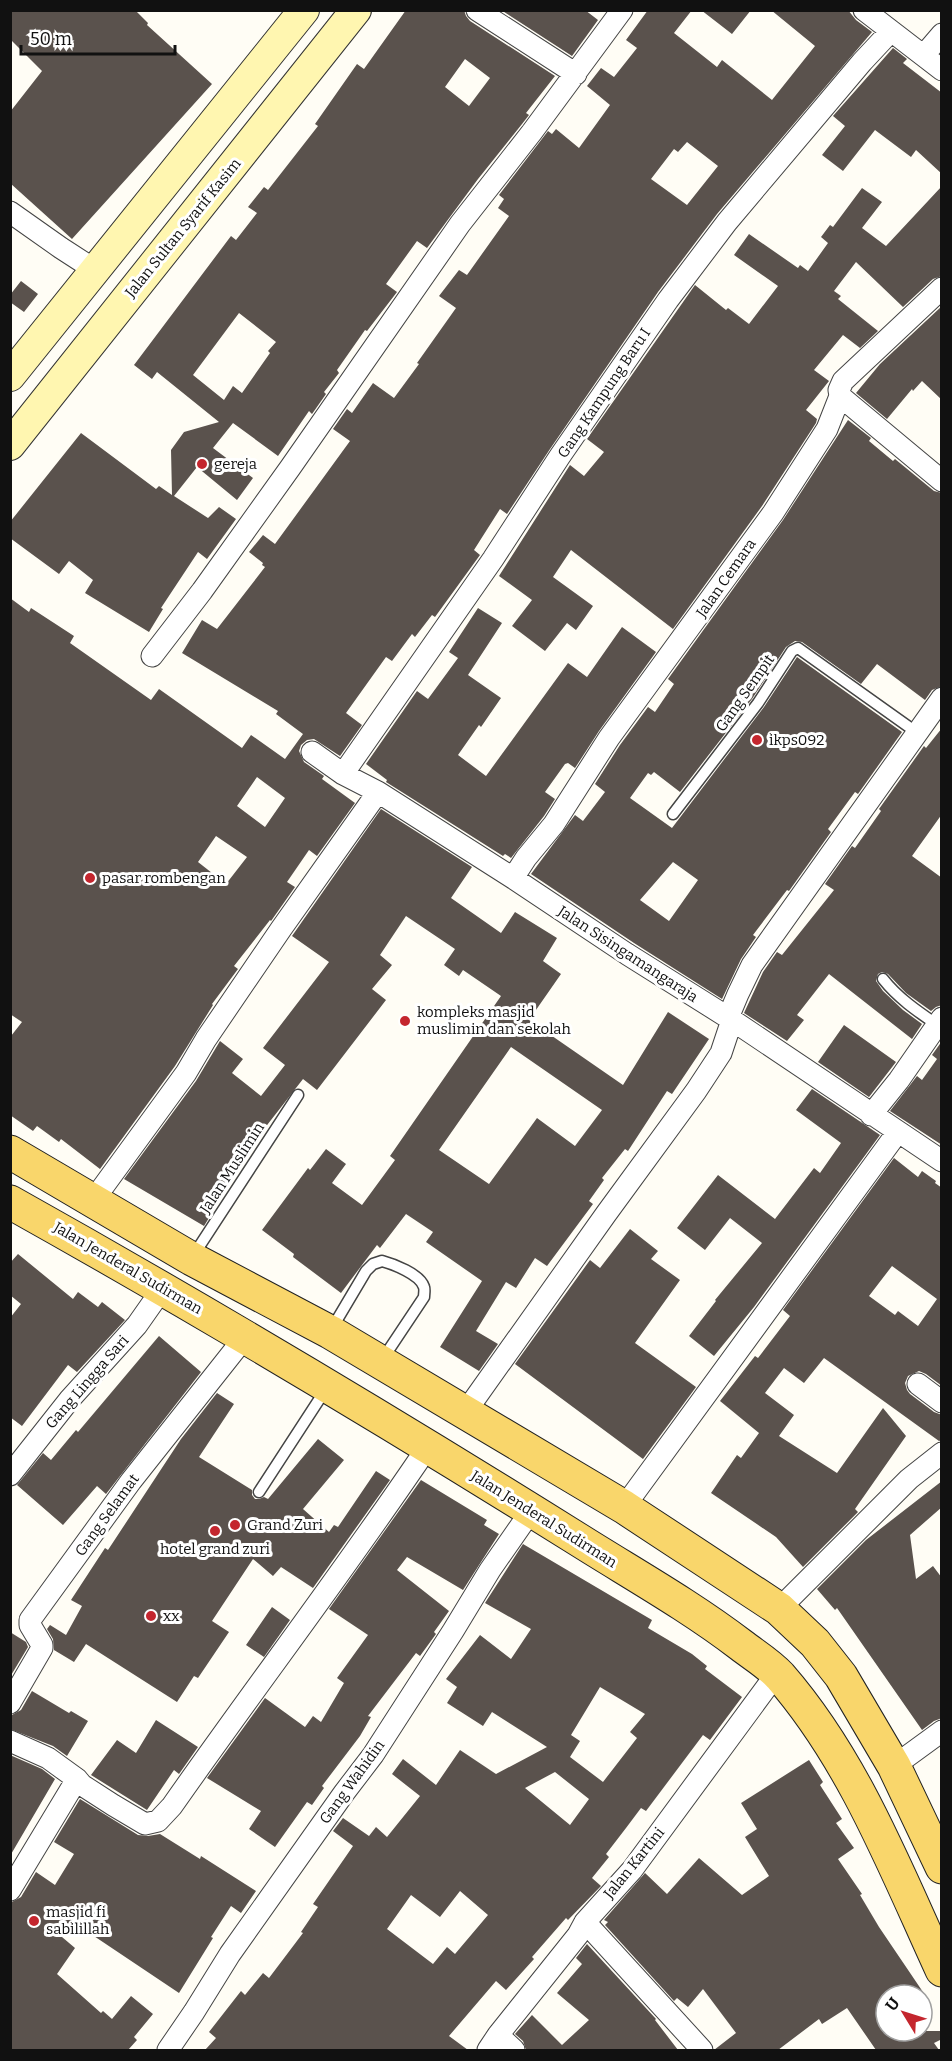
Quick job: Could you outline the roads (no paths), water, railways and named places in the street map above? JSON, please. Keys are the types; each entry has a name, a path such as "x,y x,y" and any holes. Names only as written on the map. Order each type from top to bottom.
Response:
{"main road":[{"path":"10,1152 192,1259 330,1332 464,1414 624,1507 778,1609 815,1643 841,1676 894,1766 942,1867"},
{"name":"Jalan Jenderal Sudirman","path":"10,1202 163,1288 328,1386 703,1618 777,1673 817,1722 841,1760 870,1815 942,1970"}],"street":[{"path":"10,376 304,10"},
{"name":"Jalan Sultan Syarif Kasim","path":"10,445 356,10"},
{"path":"477,10 576,74"},
{"path":"152,656 202,591 460,224 576,74 622,10"},
{"path":"864,10 942,70"},
{"name":"Gang Kampung Baru I","path":"343,774 493,559 566,447 668,300 728,222 856,69 891,31"},
{"path":"924,55 942,34"},
{"path":"10,212 95,270"},
{"name":"Jalan Cemara","path":"513,878 554,824 609,738 773,513 827,429 840,396 839,390 843,381 942,288"},
{"path":"840,396 942,481"},
{"path":"464,1414 696,1091 721,1053 732,1020 730,1013 752,965 942,698"},
{"name":"Jalan Sisingamangaraja","path":"312,752 343,774 378,792 513,878 732,1020 942,1161"},
{"path":"92,1202 186,1073 206,1039 281,929 378,792"},
{"path":"871,1115 899,1080 939,1021"},
{"path":"624,1507 897,1132"},
{"name":"Gang Lingga Sari","path":"10,1475 70,1399 137,1325 163,1288"},
{"name":"Gang Selamat","path":"10,1703 42,1648 30,1625 30,1620 131,1481 245,1337"},
{"path":"918,1384 942,1402"},
{"path":"10,1740 48,1758 82,1785 145,1824 158,1821 172,1806 378,1521 427,1448"},
{"path":"778,1609 909,1479 942,1453"},
{"name":"Gang Wahidin","path":"168,2050 230,1954 373,1755 490,1570 531,1511"},
{"name":"Jalan Kartini","path":"493,2043 578,1935 585,1922 632,1870 777,1673"},
{"path":"894,1766 942,1731"},
{"path":"10,1890 77,1779"},
{"path":"585,1922 702,2050"},
{"path":"493,2043 514,2050"}],"lane":[{"name":"Gang Sempit","path":"673,814 758,703 792,651 798,648 916,732"},
{"path":"883,979 892,991 907,1004 939,1021"},
{"name":"Jalan Muslimin","path":"192,1259 298,1095"},
{"path":"330,1332 366,1271 374,1264 382,1261 413,1275 424,1286 424,1297 381,1363"},
{"path":"259,1492 328,1386"}],"place":[{"name":"gereja","path":"202,464"},
{"name":"ikps092","path":"757,740"},
{"name":"pasar rombengan","path":"90,878"},
{"name":"kompleks masjid muslimin dan sekolah","path":"405,1021"},
{"name":"Grand Zuri","path":"235,1525"},
{"name":"hotel grand zuri","path":"215,1531"},
{"name":"xx","path":"151,1616"},
{"name":"masjid fi sabilillah","path":"34,1921"}]}
